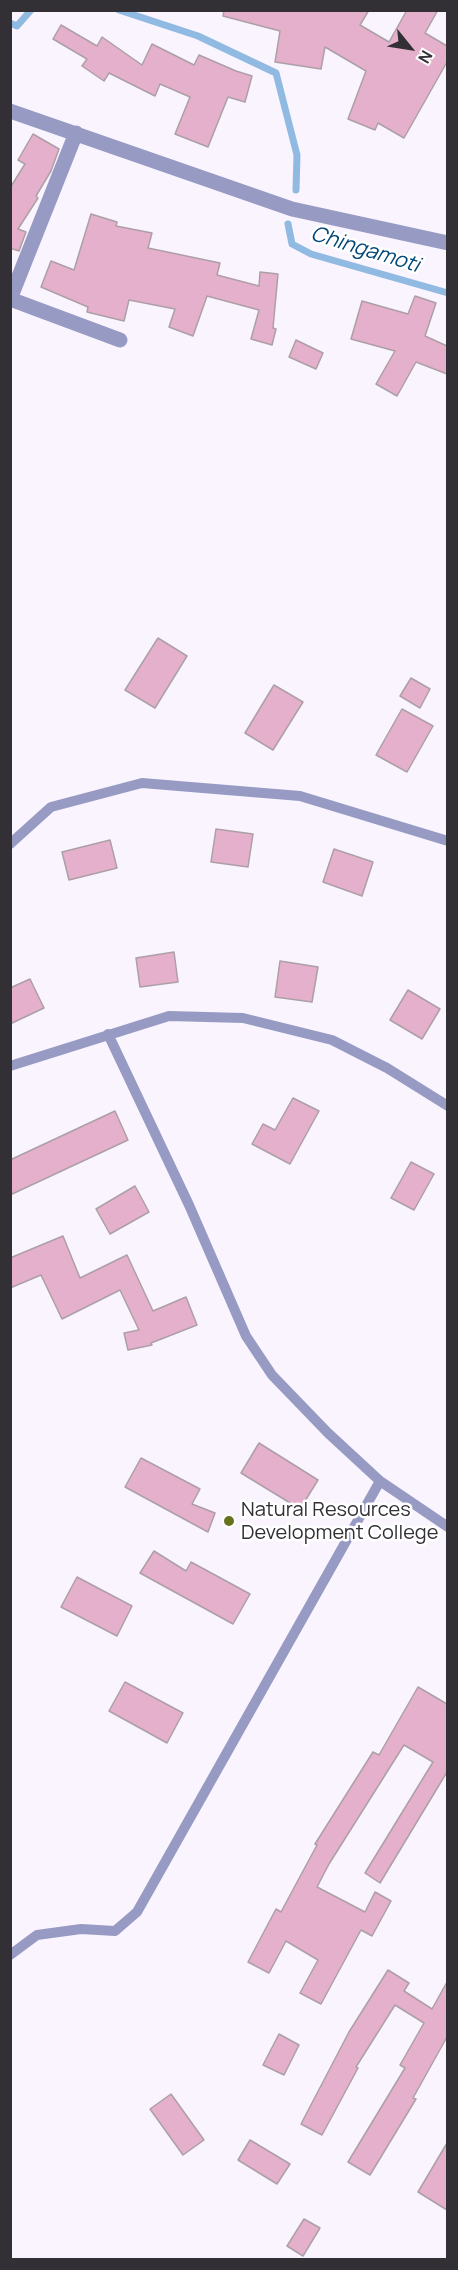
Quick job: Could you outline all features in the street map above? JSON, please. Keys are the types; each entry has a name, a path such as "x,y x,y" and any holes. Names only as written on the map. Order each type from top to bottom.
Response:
{"street":[{"path":"10,111 292,209 447,243"},
{"path":"76,133 10,299 120,340"}],"lane":[{"path":"10,844 51,807 142,783 300,796 447,841"},
{"path":"10,1066 169,1016 243,1018 332,1040 446,1101"},
{"path":"108,1034 189,1205 246,1336 272,1375 328,1433 380,1481 447,1527"},
{"path":"10,1955 37,1935 81,1929 115,1931 137,1912 380,1481"}],"building":[{"path":"224,10 369,10 360,25 389,42 407,10 438,10 425,33 447,46 447,62 404,138 378,123 375,130 348,119 366,71 325,47 321,69 275,62 280,31 223,16"},
{"path":"61,25 97,46 102,37 142,65 152,44 194,65 199,55 252,76 245,102 228,97 208,147 175,134 190,97 160,84 155,96 109,73 104,81 82,66 87,59 53,39"},
{"path":"33,134 59,149 51,171 36,196 38,198 18,229 26,232 19,251 10,248 10,188 25,164 18,160"},
{"path":"91,214 117,222 116,226 152,233 148,248 220,263 217,275 259,286 260,272 278,274 273,328 276,329 272,345 251,339 259,310 207,296 193,336 169,327 175,309 129,300 124,321 87,312 88,307 41,287 51,261 74,270"},
{"path":"415,296 436,303 425,336 447,346 447,374 416,362 397,396 376,384 395,351 351,339 362,301 408,314"},
{"path":"296,340 323,353 316,369 289,357"},
{"path":"158,638 187,656 155,708 125,690"},
{"path":"411,678 430,689 420,708 400,696"},
{"path":"274,685 303,702 273,750 245,733"},
{"path":"402,709 433,726 407,772 376,755"},
{"path":"216,829 253,834 248,867 211,862"},
{"path":"110,840 117,868 69,880 62,852"},
{"path":"334,849 373,862 362,896 323,882"},
{"path":"174,952 178,982 140,987 136,958"},
{"path":"280,961 318,967 312,1002 275,997"},
{"path":"30,979 44,1008 10,1024 10,988"},
{"path":"408,990 440,1009 422,1039 390,1020"},
{"path":"293,1098 319,1111 290,1164 252,1144 263,1124 275,1130"},
{"path":"115,1111 128,1140 10,1195 10,1160"},
{"path":"411,1162 434,1174 414,1210 391,1198"},
{"path":"135,1186 149,1212 110,1234 96,1209"},
{"path":"63,1236 80,1278 127,1255 153,1311 186,1297 197,1325 151,1343 152,1345 128,1350 124,1333 139,1330 120,1290 62,1319 41,1275 10,1288 10,1258"},
{"path":"259,1443 318,1480 300,1509 241,1473"},
{"path":"141,1458 200,1489 192,1504 215,1513 208,1532 125,1487"},
{"path":"154,1551 186,1571 191,1562 250,1594 233,1624 140,1573"},
{"path":"77,1577 132,1606 117,1636 61,1607"},
{"path":"125,1682 183,1713 167,1743 109,1711"},
{"path":"418,1687 447,1704 447,1772 380,1883 365,1873 433,1762 404,1745 329,1864 317,1887 365,1912 375,1892 391,1901 372,1936 361,1930 321,2004 300,1993 318,1960 286,1941 269,1973 248,1962 276,1909 281,1912 317,1845 315,1844 373,1752 379,1755"},
{"path":"388,1970 409,1983 404,1991 432,2009 447,1982 447,2037 413,2098 416,2099 370,2175 348,2162 405,2068 400,2065 424,2023 395,2005 356,2067 358,2068 322,2135 301,2124 349,2032"},
{"path":"279,2034 299,2045 284,2075 263,2065"},
{"path":"171,2094 204,2140 183,2155 150,2109"},
{"path":"250,2140 290,2164 277,2184 238,2160"},
{"path":"447,2143 447,2210 418,2192"},
{"path":"304,2219 320,2228 303,2256 287,2246"}],"waterway":[{"name":"Chingamoti","path":"10,23 17,26 31,10"},
{"name":"Chingamoti","path":"119,10 198,36 276,73 297,155 296,190"},
{"name":"Chingamoti","path":"288,224 292,244 311,254 448,293"}],"place":[{"name":"Natural Resources Development College","path":"229,1521"}]}
